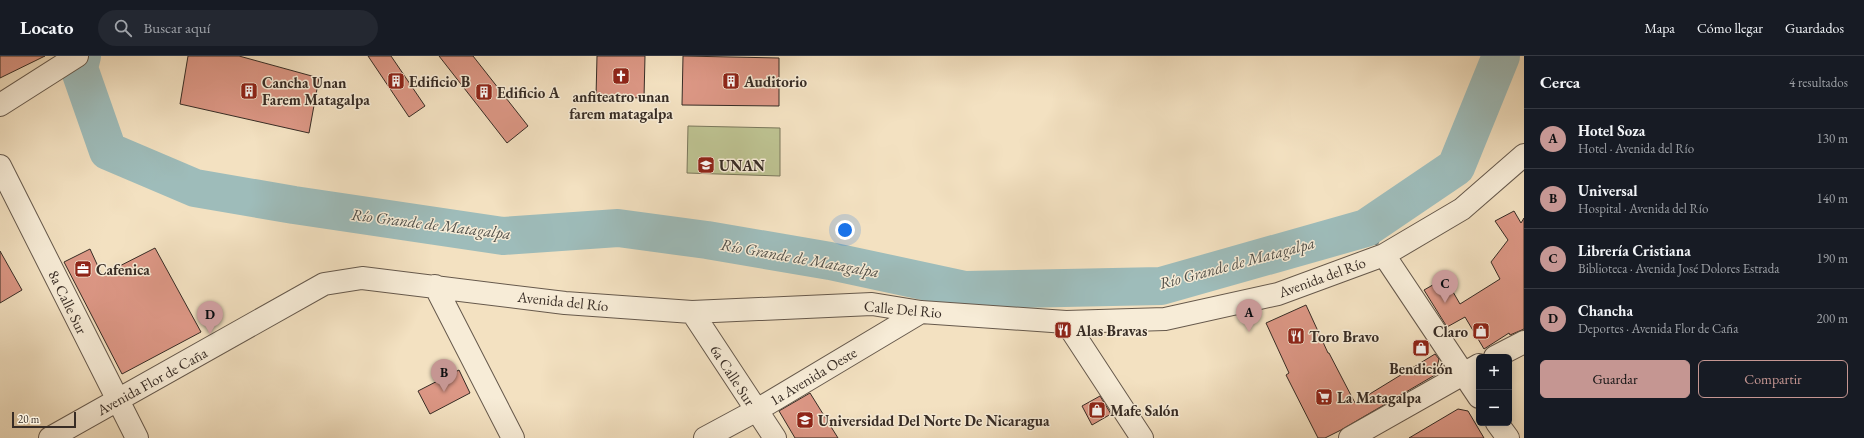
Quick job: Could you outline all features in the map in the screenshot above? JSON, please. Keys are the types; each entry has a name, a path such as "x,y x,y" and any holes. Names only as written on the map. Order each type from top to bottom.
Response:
{"street":[{"path":"0,105 77,56"},
{"name":"Avenida del Río","path":"1066,322 1173,317 1278,294 1384,255 1462,209 1524,155"},
{"name":"8a Calle Sur","path":"0,166 137,438"},
{"path":"1384,255 1471,369 1477,390"},
{"name":"Avenida Flor de Caña","path":"50,438 324,284 362,278 434,286"},
{"path":"434,286 513,438"},
{"name":"Avenida del Río","path":"434,286 565,303 692,312"},
{"name":"Calle Del Rio","path":"692,312 872,304 921,312 1066,322"},
{"name":"6a Calle Sur","path":"692,312 775,438"},
{"name":"1a Avenida Oeste","path":"705,438 757,410 921,312"},
{"path":"1066,322 1142,438"},
{"path":"1501,354 1524,342"},
{"path":"1350,438 1471,369"},
{"path":"1499,426 1508,438"}],"green space":[{"path":"688,126 780,128 780,176 687,173"}],"building":[{"path":"0,56 45,56 0,78"},
{"name":"Cancha Unan Farem Matagalpa","path":"188,56 239,56 319,78 309,133 180,104"},
{"name":"Edificio B","path":"368,56 391,56 425,106 409,117"},
{"name":"Edificio A","path":"439,56 473,56 528,126 507,143"},
{"name":"anfiteatro unan farem matagalpa","path":"597,56 645,56 644,98 596,97"},
{"name":"Auditorio","path":"683,56 779,58 779,106 682,105"},
{"path":"1514,211 1521,223 1524,218 1524,329 1510,335 1509,333 1484,349 1465,317 1447,327 1424,290 1445,278 1460,304 1500,279 1491,262 1508,240 1495,221"},
{"path":"155,248 201,332 122,374 64,262 90,249 102,275"},
{"path":"0,251 22,290 0,303"},
{"path":"1306,305 1328,353 1355,403 1435,354 1439,359 1435,375 1341,430 1325,438 1318,438 1286,375 1289,373 1266,323"},
{"path":"459,370 470,393 430,414 418,391"},
{"name":"Universidad Del Norte De Nicaragua","path":"810,393 838,438 795,438 779,411"},
{"name":"Mafe Salón","path":"1100,396 1111,414 1092,425 1082,406"},
{"path":"1458,409 1468,411 1484,438 1409,438"}],"waterway":[{"name":"Río Grande de Matagalpa","path":"82,56 79,68 108,151 195,188 294,205 503,236 618,228 707,240 830,261 965,290 1161,286 1366,228 1456,167 1501,56"},
{"path":"1366,228 1376,242"}],"place":[{"name":"anfiteatro unan farem matagalpa","path":"621,76"},
{"name":"Edificio B","path":"396,81"},
{"name":"Auditorio","path":"731,81"},
{"name":"Cancha Unan Farem Matagalpa","path":"249,91"},
{"name":"Edificio A","path":"484,92"},
{"name":"UNAN","path":"706,165"},
{"name":"Cafenica","path":"83,269"},
{"name":"Librería Cristiana","path":"1445,303"},
{"name":"Alas Bravas","path":"1063,330"},
{"name":"Claro","path":"1481,331"},
{"name":"Hotel Soza","path":"1249,332"},
{"name":"Chancha","path":"210,334"},
{"name":"Toro Bravo","path":"1296,336"},
{"name":"Bendición","path":"1421,348"},
{"name":"Universal","path":"444,392"},
{"name":"La Matagalpa","path":"1324,397"},
{"name":"Mafe Salón","path":"1097,410"},
{"name":"Universidad Del Norte De Nicaragua","path":"805,420"}]}
